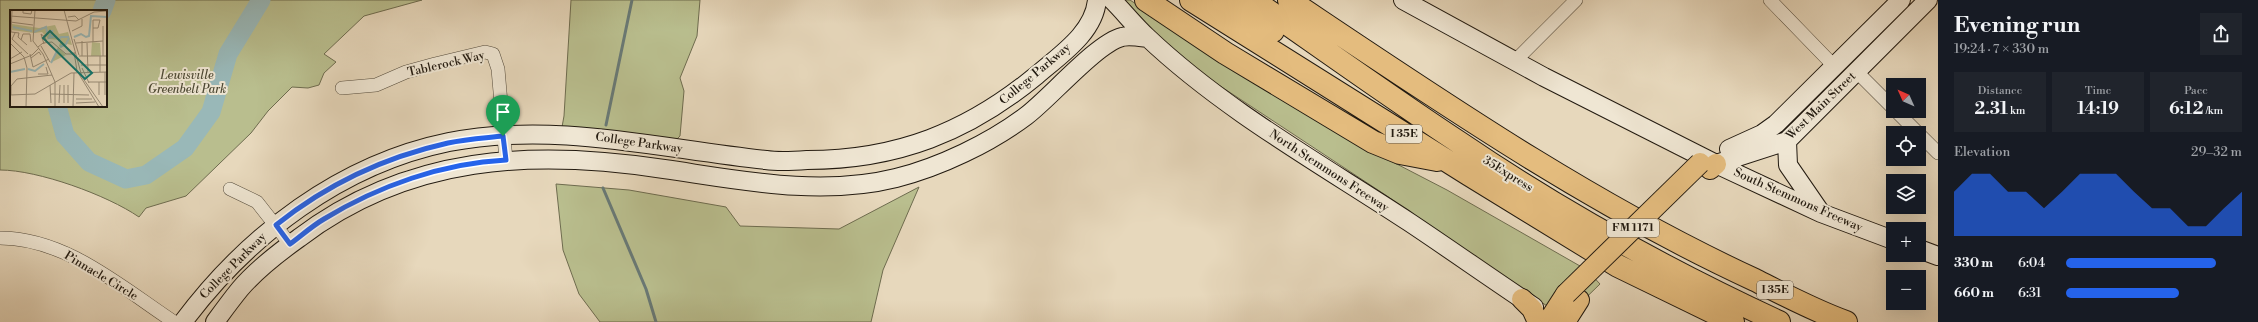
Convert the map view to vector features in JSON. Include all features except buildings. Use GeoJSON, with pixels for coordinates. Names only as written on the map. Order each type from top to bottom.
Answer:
{"type":"FeatureCollection","features":[{"type":"Feature","properties":{"kind":"highway"},"geometry":{"type":"LineString","coordinates":[[1146,0],[1225,53],[1372,142],[1400,153],[1447,161]]}},
{"type":"Feature","properties":{"kind":"highway","name":"I 35E"},"geometry":{"type":"LineString","coordinates":[[1191,0],[1447,161],[1618,266],[1733,322]]}},
{"type":"Feature","properties":{"kind":"highway"},"geometry":{"type":"LineString","coordinates":[[1223,0],[1301,48],[1365,78]]}},
{"type":"Feature","properties":{"kind":"highway","name":"35Express"},"geometry":{"type":"LineString","coordinates":[[1253,0],[1460,144],[1590,223],[1689,277],[1779,322]]}},
{"type":"Feature","properties":{"kind":"highway","name":"I 35E"},"geometry":{"type":"LineString","coordinates":[[1289,0],[1467,119],[1600,200],[1703,256],[1825,314],[1846,322]]}},
{"type":"Feature","properties":{"kind":"main road","name":"West Main Street"},"geometry":{"type":"LineString","coordinates":[[1552,321],[1572,297],[1708,164]]}},
{"type":"Feature","properties":{"kind":"main road"},"geometry":{"type":"LineString","coordinates":[[1522,299],[1532,309],[1552,321]]}},
{"type":"Feature","properties":{"kind":"street","name":"College Parkway"},"geometry":{"type":"LineString","coordinates":[[182,322],[218,279],[276,225],[294,211],[337,184],[370,168],[449,142],[503,136],[554,134],[591,136],[768,161],[848,159],[878,155],[911,146],[947,132],[972,121],[1008,99],[1083,34],[1092,19],[1097,0]]}},
{"type":"Feature","properties":{"kind":"street","name":"North Stemmons Freeway"},"geometry":{"type":"LineString","coordinates":[[1112,0],[1148,38],[1179,65],[1263,128],[1410,222],[1522,299]]}},
{"type":"Feature","properties":{"kind":"street"},"geometry":{"type":"LineString","coordinates":[[1403,0],[1708,164]]}},
{"type":"Feature","properties":{"kind":"street"},"geometry":{"type":"LineString","coordinates":[[1515,61],[1576,0]]}},
{"type":"Feature","properties":{"kind":"street"},"geometry":{"type":"LineString","coordinates":[[1770,0],[1834,66],[1835,77],[1818,108]]}},
{"type":"Feature","properties":{"kind":"street","name":"West Main Street"},"geometry":{"type":"LineString","coordinates":[[1708,164],[1771,128],[1901,0]]}},
{"type":"Feature","properties":{"kind":"street","name":"West Main Street"},"geometry":{"type":"LineString","coordinates":[[1708,164],[1787,141],[1818,108],[1928,0]]}},
{"type":"Feature","properties":{"kind":"street","name":"College Parkway"},"geometry":{"type":"LineString","coordinates":[[215,322],[241,288],[290,244],[324,219],[399,182],[457,167],[506,160],[557,159],[614,161],[726,179],[820,187],[894,178],[937,165],[999,134],[1026,116],[1106,45],[1123,36],[1148,38]]}},
{"type":"Feature","properties":{"kind":"street","name":"Tablerock Way"},"geometry":{"type":"LineString","coordinates":[[342,88],[376,85],[406,72],[485,52],[493,54],[498,69],[506,160]]}},
{"type":"Feature","properties":{"kind":"street"},"geometry":{"type":"LineString","coordinates":[[1856,71],[1886,101]]}},
{"type":"Feature","properties":{"kind":"street"},"geometry":{"type":"LineString","coordinates":[[1903,118],[1912,126]]}},
{"type":"Feature","properties":{"kind":"street"},"geometry":{"type":"LineString","coordinates":[[947,132],[958,155]]}},
{"type":"Feature","properties":{"kind":"street"},"geometry":{"type":"LineString","coordinates":[[1926,140],[1938,153]]}},
{"type":"Feature","properties":{"kind":"street"},"geometry":{"type":"LineString","coordinates":[[1787,141],[1788,165],[1821,213]]}},
{"type":"Feature","properties":{"kind":"street"},"geometry":{"type":"LineString","coordinates":[[678,171],[681,148]]}},
{"type":"Feature","properties":{"kind":"street","name":"South Stemmons Freeway"},"geometry":{"type":"LineString","coordinates":[[1708,164],[1821,213],[1886,237]]}},
{"type":"Feature","properties":{"kind":"street"},"geometry":{"type":"LineString","coordinates":[[230,189],[257,202],[290,244]]}},
{"type":"Feature","properties":{"kind":"street","name":"Pinnacle Circle"},"geometry":{"type":"LineString","coordinates":[[0,238],[36,242],[69,254],[174,322]]}},
{"type":"Feature","properties":{"kind":"street"},"geometry":{"type":"LineString","coordinates":[[1926,252],[1938,256]]}},
{"type":"Feature","properties":{"kind":"green space","name":"Lewisville Greenbelt Park"},"geometry":{"type":"Polygon","coordinates":[[[0,0],[422,0],[364,16],[324,54],[336,62],[324,73],[319,85],[308,88],[292,87],[268,111],[251,133],[186,196],[146,208],[139,217],[109,200],[91,192],[52,179],[16,171],[0,170],[0,0]]]}},
{"type":"Feature","properties":{"kind":"green space"},"geometry":{"type":"Polygon","coordinates":[[[571,0],[700,0],[697,36],[680,78],[684,91],[680,136],[675,141],[562,127],[564,116],[571,0]]]}},
{"type":"Feature","properties":{"kind":"green space"},"geometry":{"type":"Polygon","coordinates":[[[1125,0],[1130,0],[1223,62],[1362,146],[1447,190],[1587,270],[1600,284],[1565,318],[1443,236],[1387,196],[1202,74],[1153,31],[1125,0]]]}},
{"type":"Feature","properties":{"kind":"green space"},"geometry":{"type":"Polygon","coordinates":[[[556,184],[629,190],[726,207],[740,226],[839,229],[919,187],[883,270],[871,322],[600,322],[579,294],[563,250],[556,184]]]}},
{"type":"Feature","properties":{"kind":"waterway"},"geometry":{"type":"LineString","coordinates":[[102,10],[106,0]]}},
{"type":"Feature","properties":{"kind":"waterway"},"geometry":{"type":"LineString","coordinates":[[57,107],[65,135],[89,162],[126,179],[146,175],[185,148],[211,112],[228,54],[261,0]]}},
{"type":"Feature","properties":{"kind":"waterway"},"geometry":{"type":"LineString","coordinates":[[606,125],[632,0]]}},
{"type":"Feature","properties":{"kind":"waterway"},"geometry":{"type":"LineString","coordinates":[[603,188],[646,289],[656,322]]}},
{"type":"Feature","properties":{"kind":"route"},"geometry":{"type":"LineString","coordinates":[[503,136],[506,160],[457,167],[399,182],[382,189],[324,219],[290,244],[276,225],[294,211],[343,181],[370,168],[449,142],[503,136]]}}]}
